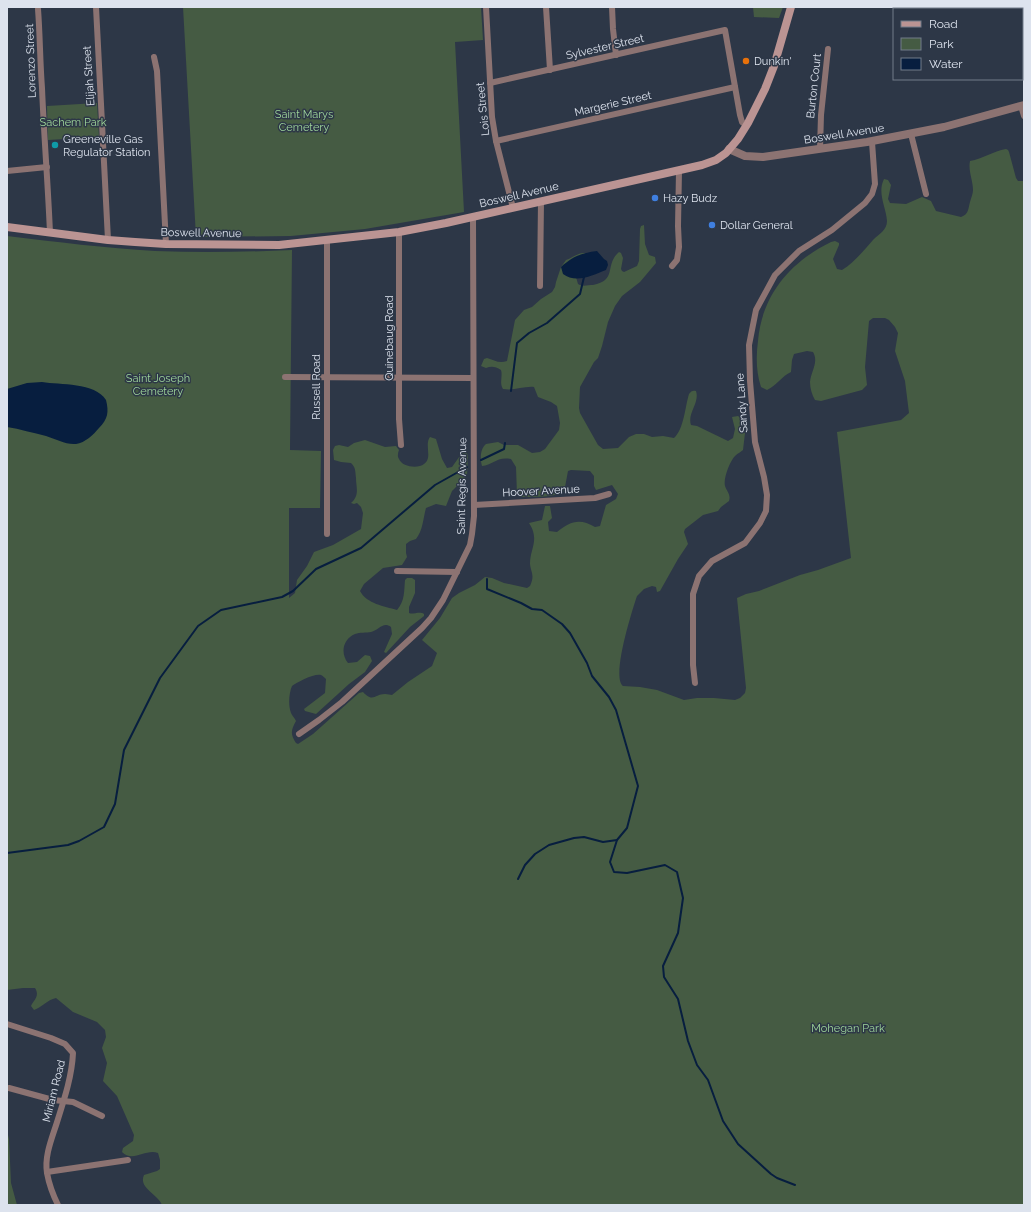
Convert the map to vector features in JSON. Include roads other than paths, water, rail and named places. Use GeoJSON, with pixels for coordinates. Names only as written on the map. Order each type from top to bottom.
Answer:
{"type":"FeatureCollection","features":[{"type":"Feature","properties":{"kind":"main road"},"geometry":{"type":"LineString","coordinates":[[729,149],[740,137],[760,99],[771,72],[791,7]]}},
{"type":"Feature","properties":{"kind":"main road","name":"Boswell Avenue"},"geometry":{"type":"LineString","coordinates":[[7,227],[108,240],[166,244],[279,245],[327,240],[399,232],[679,171],[713,161],[729,149]]}},
{"type":"Feature","properties":{"kind":"street","name":"Elijah Street"},"geometry":{"type":"LineString","coordinates":[[96,7],[108,240]]}},
{"type":"Feature","properties":{"kind":"street","name":"Lois Street"},"geometry":{"type":"LineString","coordinates":[[486,7],[492,117],[496,141],[513,208]]}},
{"type":"Feature","properties":{"kind":"street"},"geometry":{"type":"LineString","coordinates":[[546,7],[550,70]]}},
{"type":"Feature","properties":{"kind":"street"},"geometry":{"type":"LineString","coordinates":[[612,7],[612,29],[616,55]]}},
{"type":"Feature","properties":{"kind":"street","name":"Lorenzo Street"},"geometry":{"type":"LineString","coordinates":[[38,8],[50,233]]}},
{"type":"Feature","properties":{"kind":"street","name":"Sylvester Street"},"geometry":{"type":"LineString","coordinates":[[490,83],[725,30],[735,87]]}},
{"type":"Feature","properties":{"kind":"street","name":"Burton Court"},"geometry":{"type":"LineString","coordinates":[[820,149],[821,115],[828,49]]}},
{"type":"Feature","properties":{"kind":"street"},"geometry":{"type":"LineString","coordinates":[[154,57],[157,75],[166,244]]}},
{"type":"Feature","properties":{"kind":"street"},"geometry":{"type":"LineString","coordinates":[[735,87],[740,118],[746,125]]}},
{"type":"Feature","properties":{"kind":"street","name":"Margerie Street"},"geometry":{"type":"LineString","coordinates":[[496,141],[735,87]]}},
{"type":"Feature","properties":{"kind":"street"},"geometry":{"type":"LineString","coordinates":[[1023,106],[1024,116]]}},
{"type":"Feature","properties":{"kind":"street","name":"Boswell Avenue"},"geometry":{"type":"LineString","coordinates":[[729,149],[741,155],[758,158],[872,142],[962,122],[1023,106]]}},
{"type":"Feature","properties":{"kind":"street"},"geometry":{"type":"LineString","coordinates":[[911,134],[926,194]]}},
{"type":"Feature","properties":{"kind":"street","name":"Sandy Lane"},"geometry":{"type":"LineString","coordinates":[[695,683],[693,665],[693,594],[699,576],[712,561],[745,543],[760,523],[766,511],[767,495],[755,442],[750,381],[749,345],[756,310],[775,275],[798,251],[832,230],[865,203],[872,194],[875,184],[872,142]]}},
{"type":"Feature","properties":{"kind":"street"},"geometry":{"type":"LineString","coordinates":[[7,171],[47,167]]}},
{"type":"Feature","properties":{"kind":"street"},"geometry":{"type":"LineString","coordinates":[[672,266],[677,260],[679,247],[679,171]]}},
{"type":"Feature","properties":{"kind":"street"},"geometry":{"type":"LineString","coordinates":[[540,286],[541,201]]}},
{"type":"Feature","properties":{"kind":"street","name":"Saint Regis Avenue"},"geometry":{"type":"LineString","coordinates":[[299,734],[342,702],[422,628],[437,610],[457,572],[471,540],[474,505],[473,217]]}},
{"type":"Feature","properties":{"kind":"street","name":"Quinebaug Road"},"geometry":{"type":"LineString","coordinates":[[399,232],[399,419],[401,445]]}},
{"type":"Feature","properties":{"kind":"street","name":"Russell Road"},"geometry":{"type":"LineString","coordinates":[[327,240],[327,534]]}},
{"type":"Feature","properties":{"kind":"street"},"geometry":{"type":"LineString","coordinates":[[285,377],[473,378]]}},
{"type":"Feature","properties":{"kind":"street","name":"Hoover Avenue"},"geometry":{"type":"LineString","coordinates":[[474,505],[595,498],[609,494]]}},
{"type":"Feature","properties":{"kind":"street"},"geometry":{"type":"LineString","coordinates":[[397,572],[457,572]]}},
{"type":"Feature","properties":{"kind":"street","name":"Miriam Road"},"geometry":{"type":"LineString","coordinates":[[7,1024],[65,1044],[73,1053],[72,1068],[64,1100],[47,1155],[46,1172],[51,1190],[58,1205]]}},
{"type":"Feature","properties":{"kind":"street"},"geometry":{"type":"LineString","coordinates":[[9,1088],[53,1100],[73,1102],[102,1116]]}},
{"type":"Feature","properties":{"kind":"street"},"geometry":{"type":"LineString","coordinates":[[46,1172],[128,1160]]}},
{"type":"Feature","properties":{"kind":"water"},"geometry":{"type":"Polygon","coordinates":[[[597,251],[607,261],[608,265],[606,270],[584,278],[573,278],[563,274],[561,267],[570,260],[582,254],[597,251]]]}},
{"type":"Feature","properties":{"kind":"water"},"geometry":{"type":"Polygon","coordinates":[[[42,382],[77,385],[94,390],[101,394],[106,400],[107,408],[107,415],[104,422],[89,438],[76,444],[65,443],[46,436],[7,427],[7,389],[27,383],[42,382]]]}},
{"type":"Feature","properties":{"kind":"waterway"},"geometry":{"type":"LineString","coordinates":[[511,391],[517,343],[529,333],[547,323],[580,294],[584,277]]}},
{"type":"Feature","properties":{"kind":"waterway"},"geometry":{"type":"LineString","coordinates":[[481,460],[504,449],[505,443]]}},
{"type":"Feature","properties":{"kind":"waterway"},"geometry":{"type":"LineString","coordinates":[[7,853],[68,845],[79,841],[104,827],[115,804],[124,750],[160,678],[198,626],[221,610],[282,597],[293,591],[316,569],[361,548],[435,485],[467,467]]}},
{"type":"Feature","properties":{"kind":"waterway"},"geometry":{"type":"LineString","coordinates":[[487,579],[487,589],[532,609],[542,610],[562,624],[570,633],[587,663],[592,676],[609,697],[616,710],[638,786],[627,828],[617,840],[610,862],[614,872],[627,873],[665,865],[677,872],[683,898],[678,933],[663,966],[664,977],[678,999],[688,1041],[697,1065],[708,1080],[723,1121],[738,1144],[771,1174],[795,1185]]}},
{"type":"Feature","properties":{"kind":"waterway"},"geometry":{"type":"LineString","coordinates":[[518,879],[525,865],[535,854],[549,845],[574,838],[584,837],[603,842],[617,840]]}},
{"type":"Feature","properties":{"kind":"place","name":"Dunkin'"},"geometry":{"type":"Point","coordinates":[746,61]}},
{"type":"Feature","properties":{"kind":"place","name":"Greeneville Gas Regulator Station"},"geometry":{"type":"Point","coordinates":[55,145]}},
{"type":"Feature","properties":{"kind":"place","name":"Hazy Budz"},"geometry":{"type":"Point","coordinates":[655,198]}},
{"type":"Feature","properties":{"kind":"place","name":"Dollar General"},"geometry":{"type":"Point","coordinates":[712,225]}},
{"type":"Feature","properties":{"kind":"park label","name":"Saint Marys Cemetery"},"geometry":{"type":"Point","coordinates":[304,120]}},
{"type":"Feature","properties":{"kind":"park label","name":"Sachem Park"},"geometry":{"type":"Point","coordinates":[73,122]}},
{"type":"Feature","properties":{"kind":"park label","name":"Saint Joseph Cemetery"},"geometry":{"type":"Point","coordinates":[158,384]}},
{"type":"Feature","properties":{"kind":"park label","name":"Mohegan Park"},"geometry":{"type":"Point","coordinates":[848,1028]}}]}
